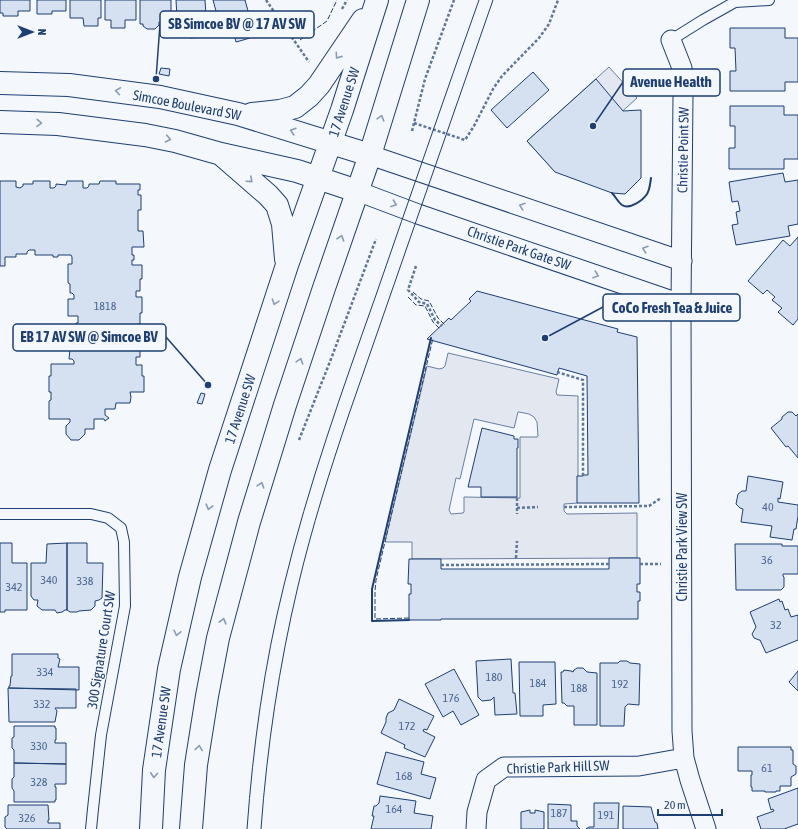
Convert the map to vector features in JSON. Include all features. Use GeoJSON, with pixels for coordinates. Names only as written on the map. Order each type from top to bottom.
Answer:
{"type":"FeatureCollection","features":[{"type":"Feature","properties":{"kind":"main road"},"geometry":{"type":"LineString","coordinates":[[191,829],[196,765],[207,696],[218,638],[249,522],[283,412],[370,155],[418,0]]}},
{"type":"Feature","properties":{"kind":"main road"},"geometry":{"type":"LineString","coordinates":[[238,114],[259,114],[280,111],[295,107],[309,96],[320,84],[377,1]]}},
{"type":"Feature","properties":{"kind":"main road","name":"17 Avenue SW"},"geometry":{"type":"LineString","coordinates":[[151,829],[154,770],[169,669],[190,577],[220,470],[287,265],[330,143],[377,1]]}},
{"type":"Feature","properties":{"kind":"main road","name":"Simcoe Boulevard SW"},"geometry":{"type":"LineString","coordinates":[[0,83],[76,86],[160,97],[238,114],[370,155]]}},
{"type":"Feature","properties":{"kind":"main road"},"geometry":{"type":"LineString","coordinates":[[0,122],[58,124],[144,134],[221,154],[297,171],[357,192]]}},
{"type":"Feature","properties":{"kind":"main road"},"geometry":{"type":"LineString","coordinates":[[221,154],[268,195],[277,205],[283,224],[287,265]]}},
{"type":"Feature","properties":{"kind":"street","name":"Christie Point SW"},"geometry":{"type":"LineString","coordinates":[[671,40],[682,68],[682,261]]}},
{"type":"Feature","properties":{"kind":"street"},"geometry":{"type":"LineString","coordinates":[[370,155],[682,261]]}},
{"type":"Feature","properties":{"kind":"street","name":"Christie Park Gate SW"},"geometry":{"type":"LineString","coordinates":[[357,192],[681,304]]}},
{"type":"Feature","properties":{"kind":"street","name":"Christie Park View SW"},"geometry":{"type":"LineString","coordinates":[[682,261],[681,715],[684,758],[706,829]]}},
{"type":"Feature","properties":{"kind":"street","name":"Christie Park Hill SW"},"geometry":{"type":"LineString","coordinates":[[476,829],[477,812],[486,780],[504,767],[638,766],[684,758]]}},
{"type":"Feature","properties":{"kind":"lane"},"geometry":{"type":"LineString","coordinates":[[671,40],[735,2],[770,0]]}},
{"type":"Feature","properties":{"kind":"lane","name":"300 Signature Court SW"},"geometry":{"type":"LineString","coordinates":[[0,514],[91,514],[108,518],[121,528],[124,542],[125,606],[102,735],[91,829]]}},
{"type":"Feature","properties":{"kind":"path"},"geometry":{"type":"LineString","coordinates":[[266,0],[313,68]]}},
{"type":"Feature","properties":{"kind":"path"},"geometry":{"type":"LineString","coordinates":[[412,131],[425,79],[454,0]]}},
{"type":"Feature","properties":{"kind":"path"},"geometry":{"type":"LineString","coordinates":[[414,123],[465,140],[493,89],[502,76],[539,38],[549,24],[558,0]]}},
{"type":"Feature","properties":{"kind":"path"},"geometry":{"type":"LineString","coordinates":[[296,447],[376,239]]}},
{"type":"Feature","properties":{"kind":"path"},"geometry":{"type":"LineString","coordinates":[[416,266],[408,290],[419,302],[427,304],[435,320],[442,326]]}},
{"type":"Feature","properties":{"kind":"path"},"geometry":{"type":"LineString","coordinates":[[557,372],[583,380],[583,476]]}},
{"type":"Feature","properties":{"kind":"path"},"geometry":{"type":"LineString","coordinates":[[564,508],[583,505],[649,506],[662,497]]}},
{"type":"Feature","properties":{"kind":"path"},"geometry":{"type":"LineString","coordinates":[[516,498],[516,514]]}},
{"type":"Feature","properties":{"kind":"path"},"geometry":{"type":"LineString","coordinates":[[516,508],[538,508]]}},
{"type":"Feature","properties":{"kind":"path"},"geometry":{"type":"LineString","coordinates":[[516,541],[516,558]]}},
{"type":"Feature","properties":{"kind":"path"},"geometry":{"type":"LineString","coordinates":[[442,565],[609,564]]}},
{"type":"Feature","properties":{"kind":"path"},"geometry":{"type":"LineString","coordinates":[[640,564],[662,564]]}},
{"type":"Feature","properties":{"kind":"shaded area"},"geometry":{"type":"Polygon","coordinates":[[[609,67],[637,98],[555,172],[527,141],[609,67]]]}},
{"type":"Feature","properties":{"kind":"shaded area"},"geometry":{"type":"Polygon","coordinates":[[[448,353],[559,379],[556,392],[557,395],[578,396],[578,503],[564,504],[564,511],[567,514],[637,513],[637,558],[412,559],[412,542],[385,542],[427,366],[439,369],[445,366],[448,353]],[[518,412],[514,428],[474,419],[460,479],[456,478],[449,510],[451,514],[464,512],[464,497],[520,498],[520,437],[538,436],[537,422],[534,417],[529,414],[518,412]]]}},
{"type":"Feature","properties":{"kind":"building"},"geometry":{"type":"Polygon","coordinates":[[[0,0],[30,0],[30,11],[18,11],[18,16],[3,16],[3,13],[0,13],[0,0]]]}},
{"type":"Feature","properties":{"kind":"building"},"geometry":{"type":"Polygon","coordinates":[[[37,0],[66,0],[66,11],[52,11],[52,14],[37,14],[37,0]]]}},
{"type":"Feature","properties":{"kind":"building"},"geometry":{"type":"Polygon","coordinates":[[[70,0],[101,0],[101,18],[98,18],[98,26],[84,26],[83,18],[70,18],[70,0]]]}},
{"type":"Feature","properties":{"kind":"building"},"geometry":{"type":"Polygon","coordinates":[[[105,0],[136,0],[136,20],[125,20],[125,28],[111,28],[111,20],[105,20],[105,0]]]}},
{"type":"Feature","properties":{"kind":"building"},"geometry":{"type":"Polygon","coordinates":[[[140,0],[171,0],[171,22],[159,22],[159,25],[155,29],[147,29],[143,26],[143,24],[140,24],[140,0]]]}},
{"type":"Feature","properties":{"kind":"building"},"geometry":{"type":"Polygon","coordinates":[[[176,0],[205,0],[207,33],[203,33],[203,37],[190,38],[189,34],[178,35],[176,0]]]}},
{"type":"Feature","properties":{"kind":"building"},"geometry":{"type":"Polygon","coordinates":[[[213,0],[245,0],[253,29],[248,30],[250,38],[236,42],[234,34],[223,37],[213,0]]]}},
{"type":"Feature","properties":{"kind":"building"},"geometry":{"type":"Polygon","coordinates":[[[730,28],[785,28],[785,38],[798,38],[798,82],[785,82],[785,91],[730,91],[730,71],[736,71],[735,48],[730,48],[730,28]]]}},
{"type":"Feature","properties":{"kind":"building"},"geometry":{"type":"Polygon","coordinates":[[[161,68],[170,69],[169,76],[159,74],[161,68]]]}},
{"type":"Feature","properties":{"kind":"building"},"geometry":{"type":"Polygon","coordinates":[[[533,72],[549,90],[507,128],[491,110],[533,72]]]}},
{"type":"Feature","properties":{"kind":"building"},"geometry":{"type":"Polygon","coordinates":[[[596,79],[623,111],[641,110],[641,178],[625,194],[612,193],[555,172],[527,141],[596,79]]]}},
{"type":"Feature","properties":{"kind":"building"},"geometry":{"type":"Polygon","coordinates":[[[730,106],[784,106],[784,115],[798,115],[798,159],[784,159],[784,169],[729,169],[729,148],[735,148],[735,126],[730,126],[730,106]]]}},
{"type":"Feature","properties":{"kind":"building"},"geometry":{"type":"Polygon","coordinates":[[[783,173],[785,182],[798,180],[798,224],[788,226],[790,236],[736,245],[732,225],[738,224],[736,212],[740,211],[738,201],[732,202],[729,182],[783,173]]]}},
{"type":"Feature","properties":{"kind":"building"},"geometry":{"type":"Polygon","coordinates":[[[0,181],[16,181],[16,187],[20,188],[23,184],[33,184],[33,181],[50,181],[50,188],[54,188],[56,184],[66,185],[67,181],[83,181],[83,188],[87,188],[89,184],[99,184],[100,181],[116,181],[116,184],[140,184],[138,195],[141,195],[141,210],[138,210],[138,231],[143,231],[144,247],[132,247],[132,255],[134,255],[134,260],[132,260],[132,265],[142,265],[140,291],[136,291],[136,297],[142,297],[142,313],[140,313],[140,324],[137,324],[136,330],[142,330],[143,346],[140,346],[140,357],[136,357],[136,365],[142,365],[144,392],[130,392],[130,403],[116,403],[115,409],[105,409],[105,415],[109,418],[105,421],[104,419],[94,419],[94,429],[85,429],[85,434],[79,440],[71,440],[66,434],[66,426],[70,422],[70,419],[49,419],[49,401],[51,400],[51,392],[49,392],[49,376],[51,376],[51,364],[74,364],[72,359],[69,359],[70,349],[67,348],[67,332],[78,332],[76,323],[78,323],[78,316],[68,316],[68,299],[74,299],[74,295],[70,293],[70,284],[68,283],[68,264],[72,264],[72,257],[71,255],[58,255],[58,257],[53,257],[53,255],[35,255],[35,250],[29,250],[27,254],[16,254],[16,257],[5,257],[5,266],[0,266],[0,181]]]}},
{"type":"Feature","properties":{"kind":"building"},"geometry":{"type":"Polygon","coordinates":[[[798,237],[798,319],[793,325],[778,312],[782,308],[772,300],[775,297],[767,290],[763,294],[748,281],[783,240],[790,246],[798,237]]]}},
{"type":"Feature","properties":{"kind":"building"},"geometry":{"type":"Polygon","coordinates":[[[477,291],[618,329],[617,332],[637,337],[639,503],[577,503],[577,476],[588,475],[587,376],[559,368],[557,375],[427,339],[449,318],[451,320],[471,301],[469,299],[477,291]]]}},
{"type":"Feature","properties":{"kind":"building"},"geometry":{"type":"Polygon","coordinates":[[[201,393],[205,394],[202,404],[197,403],[201,393]]]}},
{"type":"Feature","properties":{"kind":"building"},"geometry":{"type":"Polygon","coordinates":[[[788,412],[792,412],[796,416],[798,414],[798,458],[788,446],[786,447],[771,428],[788,412]]]}},
{"type":"Feature","properties":{"kind":"building"},"geometry":{"type":"Polygon","coordinates":[[[482,428],[514,436],[514,439],[518,439],[517,497],[481,497],[481,487],[468,487],[482,428]]]}},
{"type":"Feature","properties":{"kind":"building"},"geometry":{"type":"Polygon","coordinates":[[[748,476],[783,482],[780,499],[778,498],[778,502],[798,505],[796,529],[794,529],[792,540],[770,537],[772,526],[741,522],[743,509],[736,504],[738,494],[742,491],[746,491],[748,476]]]}},
{"type":"Feature","properties":{"kind":"building"},"geometry":{"type":"Polygon","coordinates":[[[0,543],[12,543],[12,563],[27,563],[27,610],[5,610],[5,612],[0,612],[0,543]]]}},
{"type":"Feature","properties":{"kind":"building"},"geometry":{"type":"Polygon","coordinates":[[[67,543],[67,610],[57,613],[55,610],[42,610],[37,606],[38,600],[34,600],[31,596],[31,563],[46,563],[47,544],[67,543]]]}},
{"type":"Feature","properties":{"kind":"building"},"geometry":{"type":"Polygon","coordinates":[[[67,543],[87,543],[87,563],[103,563],[102,598],[95,601],[95,606],[91,610],[70,612],[67,610],[67,543]]]}},
{"type":"Feature","properties":{"kind":"building"},"geometry":{"type":"Polygon","coordinates":[[[735,544],[782,544],[782,546],[798,546],[798,574],[783,574],[784,587],[781,590],[736,590],[735,544]]]}},
{"type":"Feature","properties":{"kind":"building"},"geometry":{"type":"Polygon","coordinates":[[[609,558],[640,558],[640,584],[637,584],[637,592],[640,592],[640,601],[638,601],[638,619],[409,620],[409,594],[411,594],[411,584],[408,584],[409,559],[441,559],[441,569],[609,569],[609,558]]]}},
{"type":"Feature","properties":{"kind":"building"},"geometry":{"type":"Polygon","coordinates":[[[779,599],[780,602],[782,601],[785,610],[788,609],[791,617],[798,615],[798,640],[766,653],[760,640],[754,638],[752,634],[756,627],[750,612],[779,599]]]}},
{"type":"Feature","properties":{"kind":"building"},"geometry":{"type":"Polygon","coordinates":[[[12,654],[58,654],[58,658],[60,659],[58,667],[79,667],[79,690],[9,688],[12,676],[12,654]]]}},
{"type":"Feature","properties":{"kind":"building"},"geometry":{"type":"Polygon","coordinates":[[[511,659],[513,693],[515,693],[517,714],[495,715],[494,697],[491,700],[482,701],[478,697],[476,661],[511,659]]]}},
{"type":"Feature","properties":{"kind":"building"},"geometry":{"type":"Polygon","coordinates":[[[620,661],[640,664],[639,705],[628,704],[625,707],[624,726],[600,726],[600,663],[618,663],[620,661]]]}},
{"type":"Feature","properties":{"kind":"building"},"geometry":{"type":"Polygon","coordinates":[[[519,662],[555,662],[556,704],[543,705],[543,716],[520,716],[519,662]]]}},
{"type":"Feature","properties":{"kind":"building"},"geometry":{"type":"Polygon","coordinates":[[[577,668],[583,668],[587,672],[597,673],[597,725],[574,725],[574,706],[567,706],[562,703],[561,672],[564,670],[573,672],[577,668]]]}},
{"type":"Feature","properties":{"kind":"building"},"geometry":{"type":"Polygon","coordinates":[[[454,669],[479,715],[461,725],[453,711],[443,717],[425,684],[454,669]]]}},
{"type":"Feature","properties":{"kind":"building"},"geometry":{"type":"Polygon","coordinates":[[[798,671],[798,691],[789,682],[798,671]]]}},
{"type":"Feature","properties":{"kind":"building"},"geometry":{"type":"Polygon","coordinates":[[[8,688],[76,689],[76,708],[55,708],[57,711],[55,722],[9,722],[8,688]]]}},
{"type":"Feature","properties":{"kind":"building"},"geometry":{"type":"Polygon","coordinates":[[[399,699],[434,716],[427,730],[424,729],[423,731],[435,737],[425,757],[404,748],[405,745],[381,733],[388,713],[394,710],[399,699]]]}},
{"type":"Feature","properties":{"kind":"building"},"geometry":{"type":"Polygon","coordinates":[[[14,726],[55,726],[55,743],[66,743],[66,764],[14,763],[12,738],[14,737],[14,726]]]}},
{"type":"Feature","properties":{"kind":"building"},"geometry":{"type":"Polygon","coordinates":[[[738,747],[791,747],[791,750],[793,750],[793,764],[796,766],[796,774],[791,777],[791,786],[780,786],[780,791],[776,792],[752,791],[752,771],[738,771],[738,747]]]}},
{"type":"Feature","properties":{"kind":"building"},"geometry":{"type":"Polygon","coordinates":[[[386,752],[424,762],[421,774],[436,778],[430,799],[377,784],[386,752]]]}},
{"type":"Feature","properties":{"kind":"building"},"geometry":{"type":"Polygon","coordinates":[[[14,763],[66,764],[66,784],[55,784],[55,802],[14,802],[12,779],[14,777],[14,763]]]}},
{"type":"Feature","properties":{"kind":"building"},"geometry":{"type":"Polygon","coordinates":[[[798,788],[798,824],[784,829],[761,829],[757,817],[774,811],[773,809],[771,810],[768,799],[798,788]]]}},
{"type":"Feature","properties":{"kind":"building"},"geometry":{"type":"Polygon","coordinates":[[[380,796],[416,801],[414,813],[433,816],[431,829],[371,829],[374,816],[372,816],[374,806],[379,803],[380,796]]]}},
{"type":"Feature","properties":{"kind":"building"},"geometry":{"type":"Polygon","coordinates":[[[594,803],[619,803],[618,829],[586,829],[589,827],[594,827],[594,803]]]}},
{"type":"Feature","properties":{"kind":"building"},"geometry":{"type":"Polygon","coordinates":[[[548,804],[571,805],[571,821],[577,821],[577,826],[580,829],[548,829],[548,804]]]}},
{"type":"Feature","properties":{"kind":"building"},"geometry":{"type":"Polygon","coordinates":[[[8,805],[48,805],[48,823],[60,823],[60,829],[7,829],[5,827],[5,817],[8,815],[8,805]]]}},
{"type":"Feature","properties":{"kind":"building"},"geometry":{"type":"Polygon","coordinates":[[[623,806],[651,807],[658,829],[623,829],[623,806]]]}},
{"type":"Feature","properties":{"kind":"building"},"geometry":{"type":"Polygon","coordinates":[[[530,810],[530,813],[535,813],[535,810],[544,812],[544,829],[521,829],[521,812],[530,810]]]}},
{"type":"Feature","properties":{"kind":"tram line"},"geometry":{"type":"LineString","coordinates":[[247,829],[252,768],[260,706],[277,615],[293,548],[338,403],[479,0]]}},
{"type":"Feature","properties":{"kind":"tram line"},"geometry":{"type":"LineString","coordinates":[[261,829],[270,737],[285,646],[309,542],[328,477],[349,414],[493,0]]}},
{"type":"Feature","properties":{"kind":"fence"},"geometry":{"type":"LineString","coordinates":[[300,40],[327,21],[337,0]]}},
{"type":"Feature","properties":{"kind":"fence"},"geometry":{"type":"LineString","coordinates":[[413,292],[421,299],[429,301],[438,318],[445,325]]}},
{"type":"Feature","properties":{"kind":"fence"},"geometry":{"type":"LineString","coordinates":[[408,297],[416,305],[425,306],[433,322],[440,329]]}},
{"type":"Feature","properties":{"kind":"fence"},"geometry":{"type":"LineString","coordinates":[[409,618],[375,619],[375,591],[376,580],[433,338]]}},
{"type":"Feature","properties":{"kind":"wall"},"geometry":{"type":"LineString","coordinates":[[612,193],[622,205],[632,205],[643,199],[647,194],[651,178]]}},
{"type":"Feature","properties":{"kind":"wall"},"geometry":{"type":"LineString","coordinates":[[409,620],[372,621],[372,589],[431,338]]}},
{"type":"Feature","properties":{"kind":"place","name":"SB Simcoe BV @ 17 AV SW"},"geometry":{"type":"Point","coordinates":[156,79]}},
{"type":"Feature","properties":{"kind":"place","name":"Avenue Health"},"geometry":{"type":"Point","coordinates":[593,126]}},
{"type":"Feature","properties":{"kind":"place","name":"CoCo Fresh Tea & Juice"},"geometry":{"type":"Point","coordinates":[545,338]}},
{"type":"Feature","properties":{"kind":"place","name":"EB 17 AV SW @ Simcoe BV"},"geometry":{"type":"Point","coordinates":[208,385]}}]}
